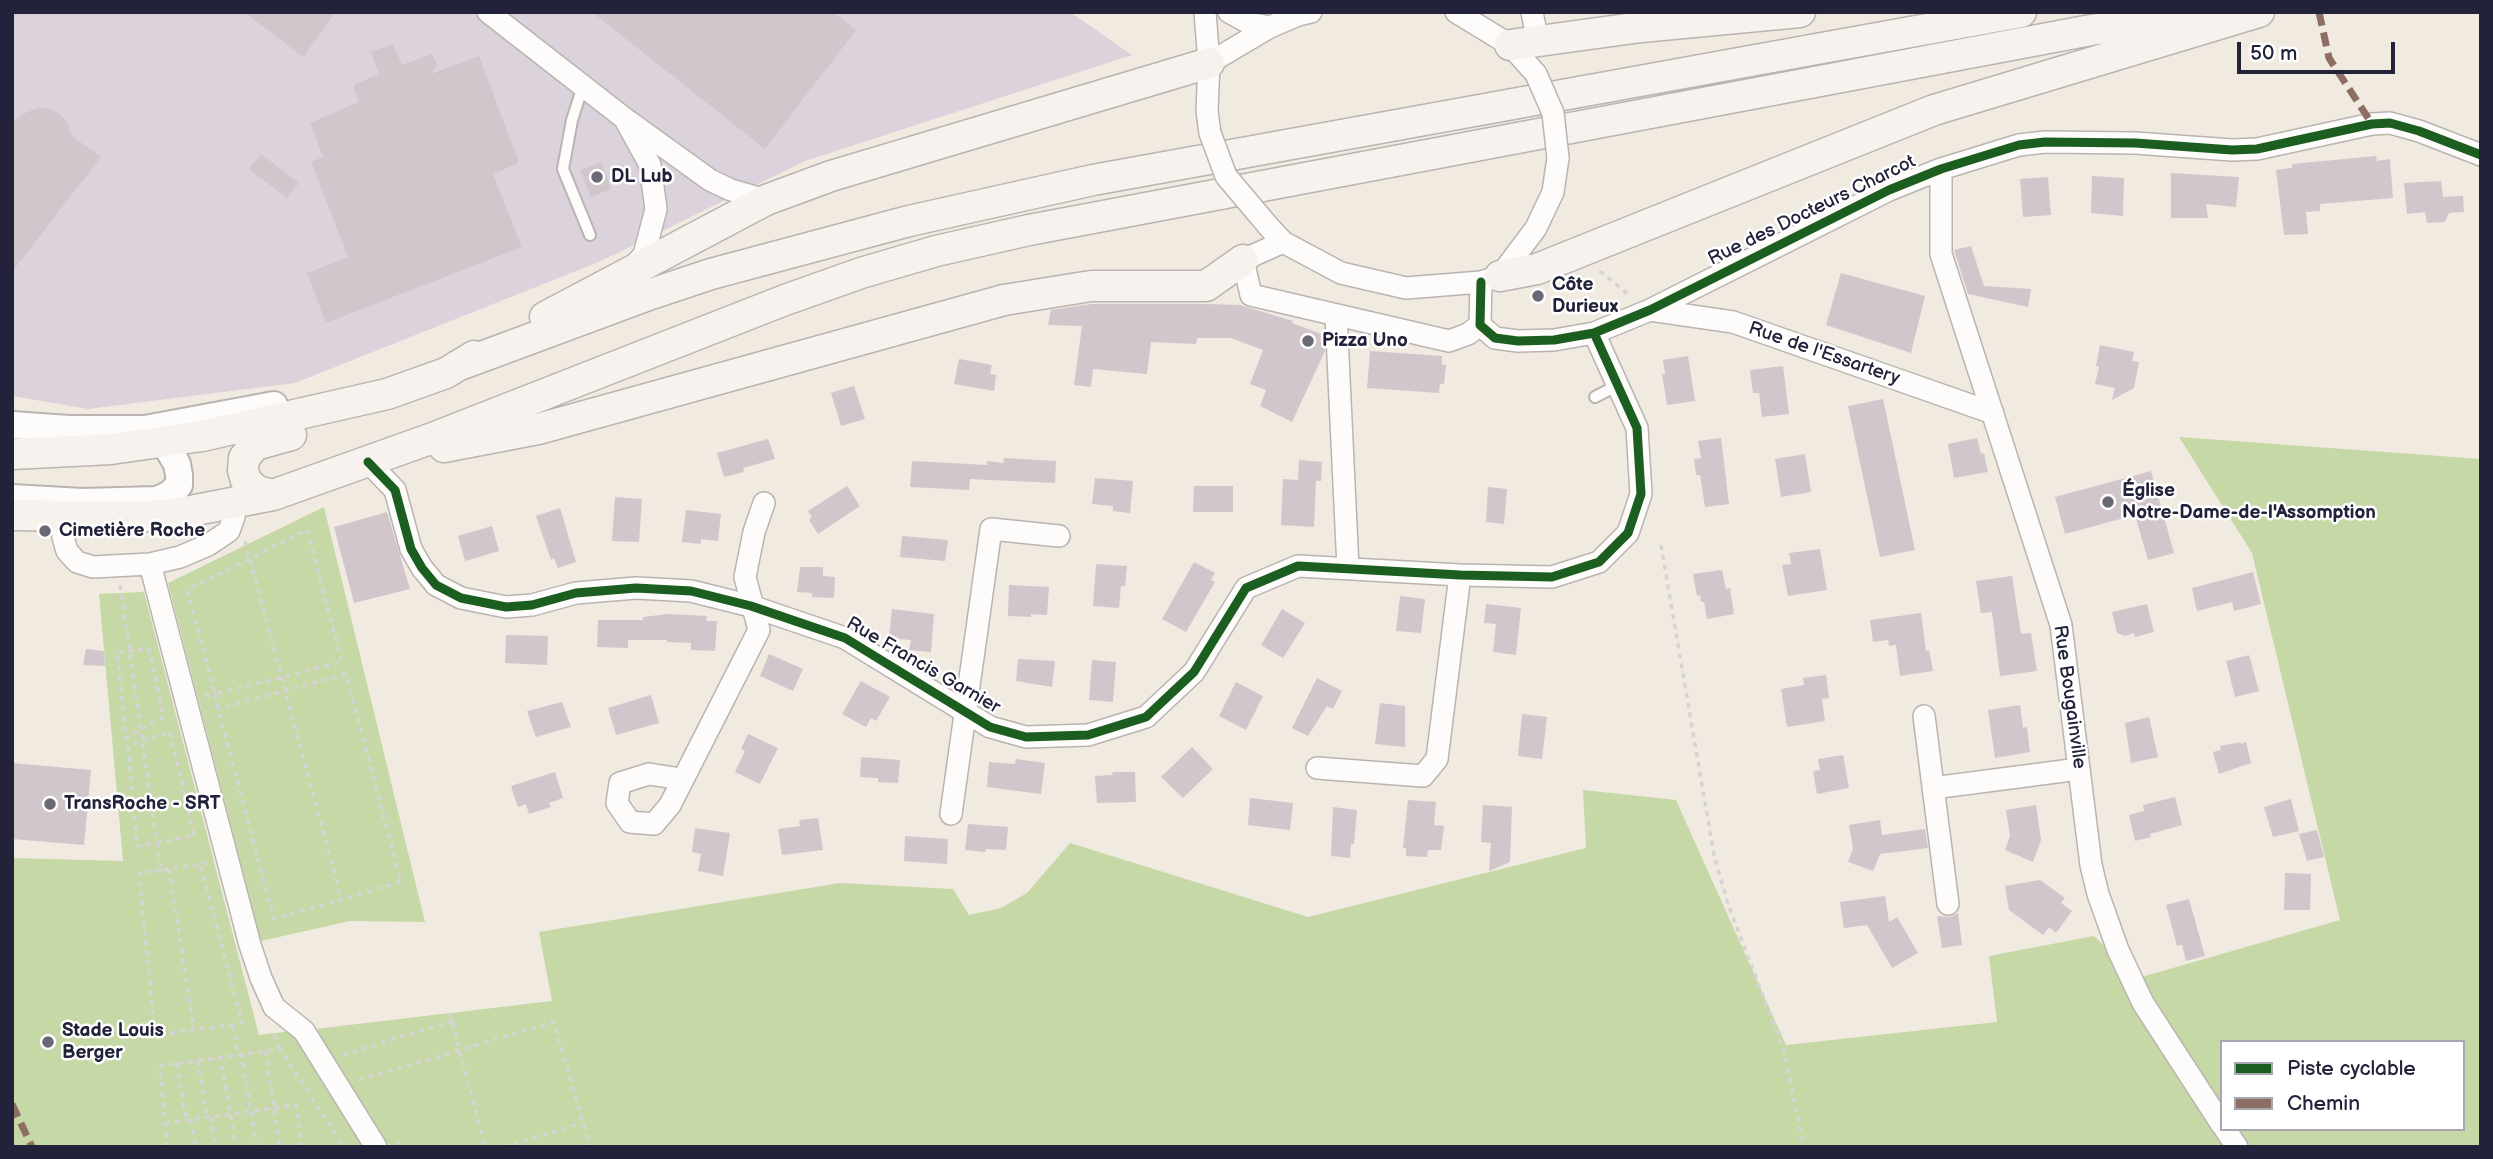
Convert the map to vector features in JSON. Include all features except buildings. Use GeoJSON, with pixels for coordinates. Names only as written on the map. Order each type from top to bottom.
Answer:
{"type":"FeatureCollection","features":[{"type":"Feature","properties":{"kind":"main road"},"geometry":{"type":"LineString","coordinates":[[1505,33],[1601,33],[1800,12]]}},
{"type":"Feature","properties":{"kind":"main road"},"geometry":{"type":"LineString","coordinates":[[12,454],[100,450],[154,435],[202,436],[387,394],[711,274],[909,221],[1093,180],[2021,12]]}},
{"type":"Feature","properties":{"kind":"main road"},"geometry":{"type":"LineString","coordinates":[[12,515],[137,517],[175,514],[232,517],[273,495],[368,462],[773,304],[861,273],[936,251],[1028,230],[2091,30],[2218,12]]}},
{"type":"Feature","properties":{"kind":"main road"},"geometry":{"type":"LineString","coordinates":[[1490,279],[1537,269],[1574,255],[1934,110],[2259,12]]}},
{"type":"Feature","properties":{"kind":"main road"},"geometry":{"type":"LineString","coordinates":[[273,495],[257,491],[246,481],[244,458],[255,445],[392,406],[452,369],[766,200],[831,176],[1209,63]]}},
{"type":"Feature","properties":{"kind":"main road"},"geometry":{"type":"LineString","coordinates":[[368,462],[538,429],[1004,300],[1091,286],[1206,286],[1243,260]]}},
{"type":"Feature","properties":{"kind":"street"},"geometry":{"type":"LineString","coordinates":[[488,12],[624,118],[710,180],[731,190],[766,200]]}},
{"type":"Feature","properties":{"kind":"street"},"geometry":{"type":"LineString","coordinates":[[1205,12],[1210,134],[1226,176],[1276,234],[1341,273],[1406,288],[1490,279]]}},
{"type":"Feature","properties":{"kind":"street"},"geometry":{"type":"LineString","coordinates":[[1229,12],[1249,23],[1270,27]]}},
{"type":"Feature","properties":{"kind":"street"},"geometry":{"type":"LineString","coordinates":[[1209,63],[1270,27],[1311,12]]}},
{"type":"Feature","properties":{"kind":"street"},"geometry":{"type":"LineString","coordinates":[[1276,234],[1243,260],[1251,295],[1449,341],[1468,334],[1488,332],[1490,279],[1536,228],[1553,192],[1559,158],[1553,113],[1535,74],[1505,33],[1455,12]]}},
{"type":"Feature","properties":{"kind":"street"},"geometry":{"type":"LineString","coordinates":[[1505,33],[1532,12]]}},
{"type":"Feature","properties":{"kind":"street"},"geometry":{"type":"LineString","coordinates":[[1601,33],[1651,12]]}},
{"type":"Feature","properties":{"kind":"street"},"geometry":{"type":"LineString","coordinates":[[624,118],[650,165],[656,209],[644,255],[625,276]]}},
{"type":"Feature","properties":{"kind":"street","name":"Rue des Docteurs Charcot"},"geometry":{"type":"LineString","coordinates":[[1488,332],[1518,341],[1594,333],[1647,311],[1819,224],[1941,169],[2018,145],[2045,142],[2136,143],[2232,150],[2257,149],[2372,124],[2390,123],[2430,134],[2481,155]]}},
{"type":"Feature","properties":{"kind":"street","name":"Rue Bougainville"},"geometry":{"type":"LineString","coordinates":[[1941,169],[1941,254],[2061,625],[2091,865],[2098,894],[2118,950],[2143,1003],[2220,1122]]}},
{"type":"Feature","properties":{"kind":"street","name":"Rue de l'Essartery"},"geometry":{"type":"LineString","coordinates":[[1647,311],[1733,322],[1993,413]]}},
{"type":"Feature","properties":{"kind":"street"},"geometry":{"type":"LineString","coordinates":[[1336,315],[1348,568]]}},
{"type":"Feature","properties":{"kind":"street","name":"Rue Francis Garnier"},"geometry":{"type":"LineString","coordinates":[[368,462],[395,490],[411,549],[422,568],[436,585],[461,598],[506,607],[532,605],[576,593],[636,588],[691,591],[751,606],[845,638],[990,727],[1026,737],[1088,735],[1146,717],[1194,672],[1246,589],[1298,566],[1552,577],[1599,562],[1628,533],[1641,494],[1637,428],[1594,333]]}},
{"type":"Feature","properties":{"kind":"street"},"geometry":{"type":"LineString","coordinates":[[12,425],[154,435],[177,464],[179,485],[170,494],[157,500],[82,502],[12,498]]}},
{"type":"Feature","properties":{"kind":"street"},"geometry":{"type":"LineString","coordinates":[[681,779],[759,630],[745,577],[754,532],[764,503]]}},
{"type":"Feature","properties":{"kind":"street"},"geometry":{"type":"LineString","coordinates":[[64,516],[67,551],[76,562],[93,567],[150,564],[180,557],[208,545],[232,517]]}},
{"type":"Feature","properties":{"kind":"street"},"geometry":{"type":"LineString","coordinates":[[951,814],[991,529],[1059,536]]}},
{"type":"Feature","properties":{"kind":"street"},"geometry":{"type":"LineString","coordinates":[[150,564],[227,860],[261,978],[274,1007],[304,1031],[376,1147]]}},
{"type":"Feature","properties":{"kind":"street"},"geometry":{"type":"LineString","coordinates":[[1317,768],[1423,776],[1437,759],[1460,575]]}},
{"type":"Feature","properties":{"kind":"street"},"geometry":{"type":"LineString","coordinates":[[1924,716],[1948,904]]}},
{"type":"Feature","properties":{"kind":"street"},"geometry":{"type":"LineString","coordinates":[[1933,788],[2079,769]]}},
{"type":"Feature","properties":{"kind":"street","name":"Rue Bougainville"},"geometry":{"type":"LineString","coordinates":[[2226,1131],[2237,1147]]}},
{"type":"Feature","properties":{"kind":"lane"},"geometry":{"type":"LineString","coordinates":[[583,86],[572,120],[563,169],[590,235]]}},
{"type":"Feature","properties":{"kind":"lane"},"geometry":{"type":"LineString","coordinates":[[1595,397],[1618,385]]}},
{"type":"Feature","properties":{"kind":"path"},"geometry":{"type":"LineString","coordinates":[[1574,255],[1580,268],[1590,263],[1647,311]]}},
{"type":"Feature","properties":{"kind":"path"},"geometry":{"type":"LineString","coordinates":[[232,517],[250,557],[342,899]]}},
{"type":"Feature","properties":{"kind":"path"},"geometry":{"type":"LineString","coordinates":[[215,694],[342,662],[307,530],[187,590],[215,694],[218,709],[274,919],[401,882],[345,674],[218,709]]}},
{"type":"Feature","properties":{"kind":"path"},"geometry":{"type":"LineString","coordinates":[[1661,545],[1714,855],[1728,904],[1784,1051],[1804,1147]]}},
{"type":"Feature","properties":{"kind":"path"},"geometry":{"type":"LineString","coordinates":[[117,566],[161,870]]}},
{"type":"Feature","properties":{"kind":"path"},"geometry":{"type":"LineString","coordinates":[[149,648],[163,717],[141,730],[126,738],[117,653],[149,648]]}},
{"type":"Feature","properties":{"kind":"path"},"geometry":{"type":"LineString","coordinates":[[170,732],[194,836],[137,846],[128,747],[142,740],[170,732]]}},
{"type":"Feature","properties":{"kind":"path"},"geometry":{"type":"LineString","coordinates":[[200,864],[242,1023],[155,1035],[139,873],[227,860]]}},
{"type":"Feature","properties":{"kind":"path"},"geometry":{"type":"LineString","coordinates":[[169,869],[194,1030]]}},
{"type":"Feature","properties":{"kind":"path"},"geometry":{"type":"LineString","coordinates":[[450,1013],[485,1147]]}},
{"type":"Feature","properties":{"kind":"path"},"geometry":{"type":"LineString","coordinates":[[344,1065],[339,1056],[452,1021]]}},
{"type":"Feature","properties":{"kind":"path"},"geometry":{"type":"LineString","coordinates":[[353,1082],[554,1022],[590,1147]]}},
{"type":"Feature","properties":{"kind":"path"},"geometry":{"type":"LineString","coordinates":[[233,1025],[257,1147]]}},
{"type":"Feature","properties":{"kind":"path"},"geometry":{"type":"LineString","coordinates":[[167,1147],[160,1066],[280,1049],[344,1147]]}},
{"type":"Feature","properties":{"kind":"path"},"geometry":{"type":"LineString","coordinates":[[265,1051],[280,1147]]}},
{"type":"Feature","properties":{"kind":"path"},"geometry":{"type":"LineString","coordinates":[[220,1056],[236,1147]]}},
{"type":"Feature","properties":{"kind":"path"},"geometry":{"type":"LineString","coordinates":[[198,1060],[216,1147]]}},
{"type":"Feature","properties":{"kind":"path"},"geometry":{"type":"LineString","coordinates":[[177,1063],[196,1147]]}},
{"type":"Feature","properties":{"kind":"path"},"geometry":{"type":"LineString","coordinates":[[165,1123],[296,1105],[302,1147]]}},
{"type":"Feature","properties":{"kind":"path"},"geometry":{"type":"LineString","coordinates":[[504,1147],[583,1122]]}},
{"type":"Feature","properties":{"kind":"shaded area"},"geometry":{"type":"Polygon","coordinates":[[[12,12],[1070,12],[1132,55],[805,161],[601,261],[295,383],[88,409],[12,396],[12,12]]]}},
{"type":"Feature","properties":{"kind":"green space"},"geometry":{"type":"Polygon","coordinates":[[[2179,437],[2481,459],[2481,1147],[394,1147],[384,1141],[315,1029],[552,1001],[539,932],[840,883],[953,889],[969,915],[1001,908],[1027,893],[1070,843],[1308,917],[1586,848],[1583,790],[1676,800],[1786,1045],[1997,1022],[1989,956],[2094,936],[2138,978],[2340,920],[2252,553],[2179,437]]]}},
{"type":"Feature","properties":{"kind":"green space"},"geometry":{"type":"Polygon","coordinates":[[[324,507],[425,922],[350,921],[261,941],[168,583],[324,507]]]}},
{"type":"Feature","properties":{"kind":"green space"},"geometry":{"type":"Polygon","coordinates":[[[144,592],[259,1035],[292,1031],[364,1147],[12,1147],[12,858],[123,861],[99,594],[144,592]]]}},
{"type":"Feature","properties":{"kind":"marked path"},"geometry":{"type":"LineString","coordinates":[[2319,12],[2329,58],[2372,124]]}},
{"type":"Feature","properties":{"kind":"marked path"},"geometry":{"type":"LineString","coordinates":[[12,1104],[32,1147]]}},
{"type":"Feature","properties":{"kind":"cycle path"},"geometry":{"type":"LineString","coordinates":[[1481,282],[1480,325],[1495,338],[1518,341],[1554,340],[1594,333],[1650,310],[1889,190],[1941,169],[2019,145],[2045,142],[2135,143],[2232,150],[2257,149],[2372,124],[2390,123],[2481,155]]}},
{"type":"Feature","properties":{"kind":"cycle path"},"geometry":{"type":"LineString","coordinates":[[368,462],[395,490],[411,549],[422,568],[436,585],[461,598],[506,607],[532,605],[576,593],[636,588],[691,591],[751,606],[845,638],[990,727],[1026,737],[1088,735],[1146,717],[1194,672],[1246,588],[1298,566],[1552,577],[1599,562],[1628,533],[1641,494],[1637,428],[1594,333]]}},
{"type":"Feature","properties":{"kind":"place","name":"DL Lub"},"geometry":{"type":"Point","coordinates":[597,177]}},
{"type":"Feature","properties":{"kind":"place","name":"Côte Durieux"},"geometry":{"type":"Point","coordinates":[1538,296]}},
{"type":"Feature","properties":{"kind":"place","name":"Pizza Uno"},"geometry":{"type":"Point","coordinates":[1308,341]}},
{"type":"Feature","properties":{"kind":"place","name":"Église Notre-Dame-de-l'Assomption"},"geometry":{"type":"Point","coordinates":[2108,502]}},
{"type":"Feature","properties":{"kind":"place","name":"Cimetière Roche"},"geometry":{"type":"Point","coordinates":[45,531]}},
{"type":"Feature","properties":{"kind":"place","name":"TransRoche - SRT"},"geometry":{"type":"Point","coordinates":[50,804]}},
{"type":"Feature","properties":{"kind":"place","name":"Stade Louis Berger"},"geometry":{"type":"Point","coordinates":[48,1042]}}]}
